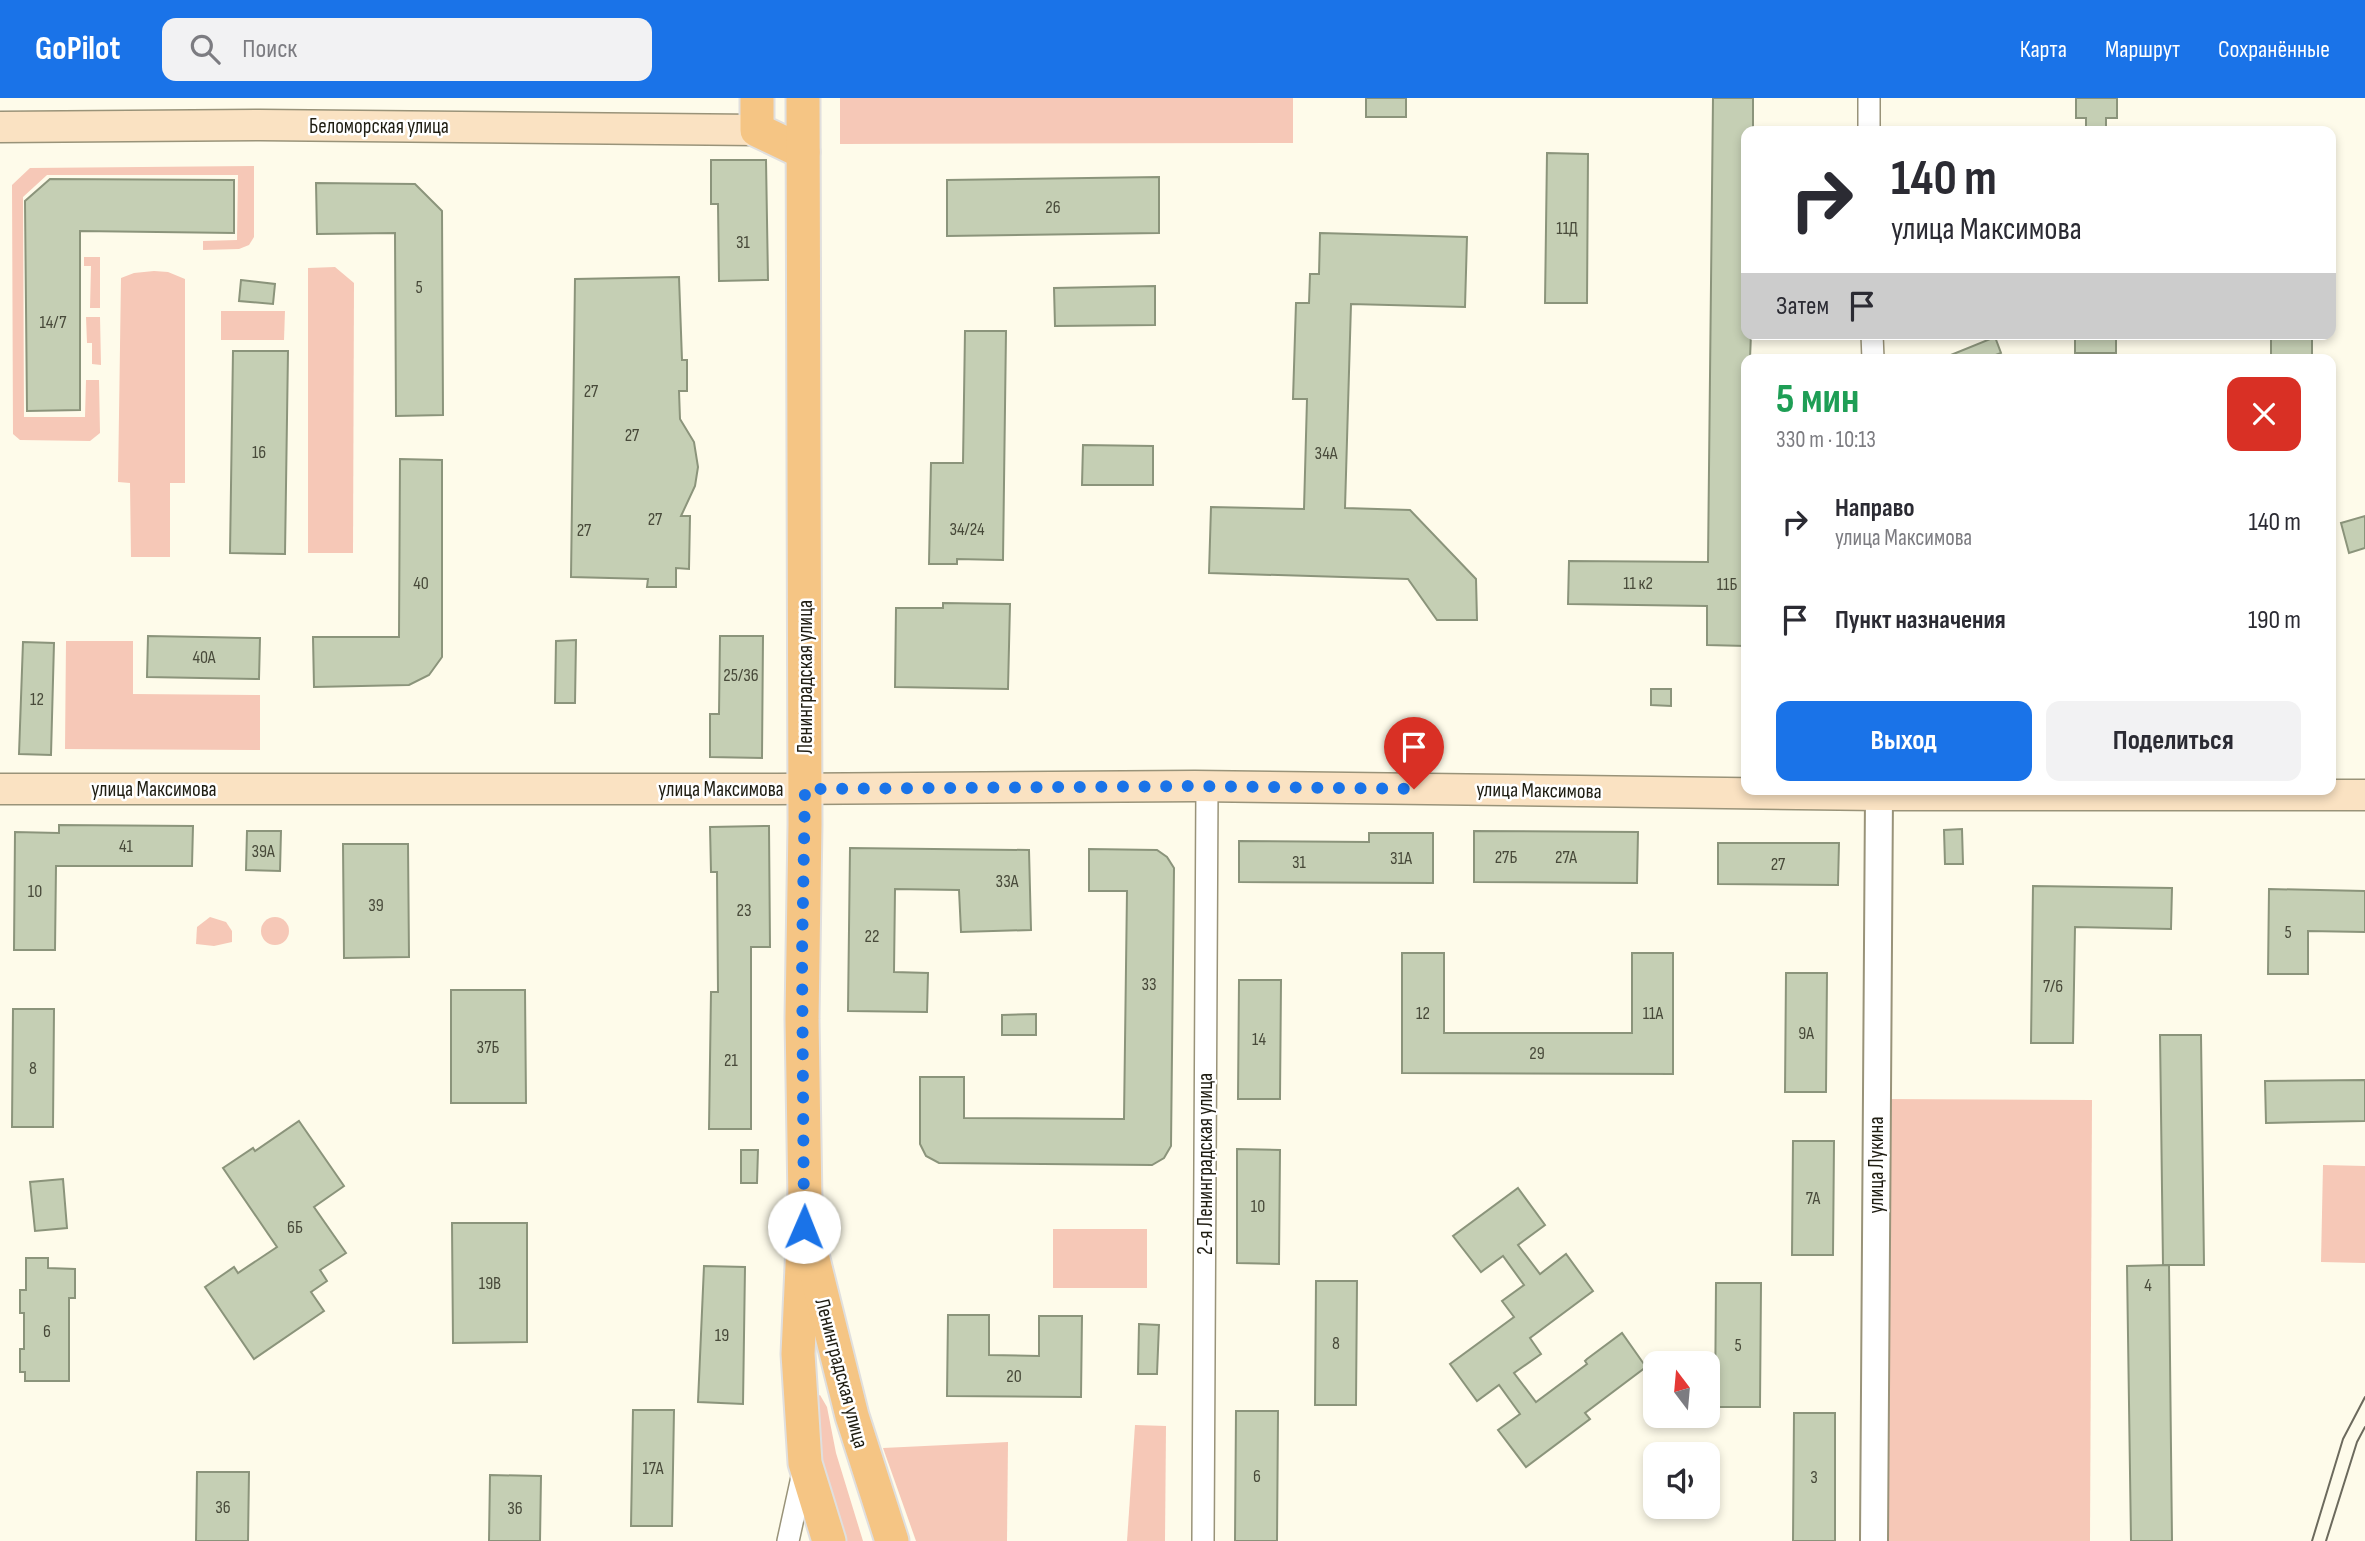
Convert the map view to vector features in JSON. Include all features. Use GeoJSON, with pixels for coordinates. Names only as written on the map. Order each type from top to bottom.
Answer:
{"type":"FeatureCollection","features":[{"type":"Feature","properties":{"kind":"main road","name":"Ленинградская улица"},"geometry":{"type":"LineString","coordinates":[[803,98],[805,789],[802,1019],[805,1201],[798,1354],[805,1463],[829,1541]]}},
{"type":"Feature","properties":{"kind":"main road"},"geometry":{"type":"LineString","coordinates":[[757,114],[803,152]]}},
{"type":"Feature","properties":{"kind":"main road","name":"Беломорская улица"},"geometry":{"type":"LineString","coordinates":[[0,127],[273,125],[757,114]]}},
{"type":"Feature","properties":{"kind":"main road","name":"улица Максимова"},"geometry":{"type":"LineString","coordinates":[[0,789],[1207,786],[1741,791]]}},
{"type":"Feature","properties":{"kind":"main road","name":"улица Максимова"},"geometry":{"type":"LineString","coordinates":[[2336,795],[2365,795]]}},
{"type":"Feature","properties":{"kind":"main road","name":"Ленинградская улица"},"geometry":{"type":"LineString","coordinates":[[805,1201],[813,1260],[842,1378],[892,1541]]}},
{"type":"Feature","properties":{"kind":"street"},"geometry":{"type":"LineString","coordinates":[[1869,98],[1869,126]]}},
{"type":"Feature","properties":{"kind":"street","name":"2-я Ленинградская улица"},"geometry":{"type":"LineString","coordinates":[[1203,1541],[1207,786]]}},
{"type":"Feature","properties":{"kind":"street","name":"улица Лукина"},"geometry":{"type":"LineString","coordinates":[[1874,1541],[1879,795]]}},
{"type":"Feature","properties":{"kind":"street","name":"Ленинградская улица"},"geometry":{"type":"LineString","coordinates":[[788,1541],[805,1463]]}},
{"type":"Feature","properties":{"kind":"shaded area"},"geometry":{"type":"Polygon","coordinates":[[[840,98],[1293,98],[1293,143],[840,144],[840,98]]]}},
{"type":"Feature","properties":{"kind":"shaded area"},"geometry":{"type":"Polygon","coordinates":[[[254,166],[254,237],[249,245],[239,249],[203,250],[203,241],[237,240],[238,175],[47,175],[23,197],[24,417],[85,417],[86,380],[99,380],[100,433],[90,441],[20,440],[13,434],[12,185],[30,168],[254,166]]]}},
{"type":"Feature","properties":{"kind":"shaded area"},"geometry":{"type":"Polygon","coordinates":[[[84,257],[100,257],[100,308],[90,308],[91,266],[84,266],[84,257]]]}},
{"type":"Feature","properties":{"kind":"shaded area"},"geometry":{"type":"Polygon","coordinates":[[[335,267],[354,283],[353,553],[308,553],[308,268],[335,267]]]}},
{"type":"Feature","properties":{"kind":"shaded area"},"geometry":{"type":"Polygon","coordinates":[[[168,272],[185,279],[185,483],[170,483],[170,557],[131,557],[130,483],[118,482],[121,278],[134,273],[168,272]]]}},
{"type":"Feature","properties":{"kind":"shaded area"},"geometry":{"type":"Polygon","coordinates":[[[221,311],[285,311],[284,340],[221,340],[221,311]]]}},
{"type":"Feature","properties":{"kind":"shaded area"},"geometry":{"type":"Polygon","coordinates":[[[86,317],[100,317],[101,365],[92,364],[92,343],[87,343],[86,317]]]}},
{"type":"Feature","properties":{"kind":"shaded area"},"geometry":{"type":"Polygon","coordinates":[[[66,641],[133,641],[133,694],[260,695],[260,750],[65,749],[66,641]]]}},
{"type":"Feature","properties":{"kind":"shaded area"},"geometry":{"type":"Polygon","coordinates":[[[210,917],[226,922],[232,931],[232,942],[214,946],[196,944],[197,927],[210,917]]]}},
{"type":"Feature","properties":{"kind":"shaded area"},"geometry":{"type":"Polygon","coordinates":[[[275,917],[285,921],[289,931],[285,941],[275,945],[265,941],[261,931],[265,921],[275,917]]]}},
{"type":"Feature","properties":{"kind":"shaded area"},"geometry":{"type":"Polygon","coordinates":[[[1885,1099],[2092,1100],[2090,1541],[1883,1541],[1885,1099]]]}},
{"type":"Feature","properties":{"kind":"shaded area"},"geometry":{"type":"Polygon","coordinates":[[[2323,1165],[2365,1166],[2365,1263],[2321,1262],[2323,1165]]]}},
{"type":"Feature","properties":{"kind":"shaded area"},"geometry":{"type":"Polygon","coordinates":[[[1053,1229],[1147,1229],[1147,1288],[1053,1288],[1053,1229]]]}},
{"type":"Feature","properties":{"kind":"shaded area"},"geometry":{"type":"Polygon","coordinates":[[[820,1395],[827,1407],[836,1453],[863,1541],[844,1541],[834,1508],[816,1430],[816,1397],[820,1395]]]}},
{"type":"Feature","properties":{"kind":"shaded area"},"geometry":{"type":"Polygon","coordinates":[[[1135,1425],[1166,1426],[1165,1541],[1127,1541],[1135,1425]]]}},
{"type":"Feature","properties":{"kind":"shaded area"},"geometry":{"type":"Polygon","coordinates":[[[1008,1442],[1007,1541],[916,1541],[883,1448],[1008,1442]]]}},
{"type":"Feature","properties":{"kind":"building"},"geometry":{"type":"Polygon","coordinates":[[[1366,98],[1406,98],[1406,117],[1366,117],[1366,98]]]}},
{"type":"Feature","properties":{"kind":"building"},"geometry":{"type":"Polygon","coordinates":[[[1713,98],[1753,98],[1753,126],[1741,126],[1741,340],[1751,340],[1750,354],[1741,354],[1741,646],[1707,645],[1707,606],[1568,604],[1569,561],[1708,562],[1713,98]]]}},
{"type":"Feature","properties":{"kind":"building"},"geometry":{"type":"Polygon","coordinates":[[[2076,98],[2117,98],[2117,118],[2106,118],[2106,126],[2086,126],[2086,118],[2076,118],[2076,98]]]}},
{"type":"Feature","properties":{"kind":"building"},"geometry":{"type":"Polygon","coordinates":[[[1547,153],[1588,154],[1587,303],[1545,303],[1547,153]]]}},
{"type":"Feature","properties":{"kind":"building"},"geometry":{"type":"Polygon","coordinates":[[[711,160],[766,160],[768,280],[719,281],[718,204],[711,204],[711,160]]]}},
{"type":"Feature","properties":{"kind":"building"},"geometry":{"type":"Polygon","coordinates":[[[1159,177],[1159,233],[947,236],[947,180],[1159,177]]]}},
{"type":"Feature","properties":{"kind":"building"},"geometry":{"type":"Polygon","coordinates":[[[50,179],[234,180],[234,233],[80,231],[80,410],[27,411],[25,201],[50,179]]]}},
{"type":"Feature","properties":{"kind":"building"},"geometry":{"type":"Polygon","coordinates":[[[316,183],[415,184],[442,211],[443,415],[396,416],[395,233],[317,234],[316,183]]]}},
{"type":"Feature","properties":{"kind":"building"},"geometry":{"type":"Polygon","coordinates":[[[1320,233],[1467,237],[1465,307],[1351,304],[1345,508],[1410,510],[1476,579],[1477,620],[1437,620],[1408,579],[1209,573],[1211,507],[1304,509],[1307,399],[1293,399],[1296,303],[1309,303],[1310,274],[1319,274],[1320,233]]]}},
{"type":"Feature","properties":{"kind":"building"},"geometry":{"type":"Polygon","coordinates":[[[679,277],[682,360],[687,360],[687,391],[679,391],[680,419],[694,442],[698,467],[695,486],[681,516],[690,516],[689,569],[676,568],[676,587],[647,587],[648,579],[571,577],[575,279],[679,277]]]}},
{"type":"Feature","properties":{"kind":"building"},"geometry":{"type":"Polygon","coordinates":[[[241,280],[275,284],[273,304],[239,301],[241,280]]]}},
{"type":"Feature","properties":{"kind":"building"},"geometry":{"type":"Polygon","coordinates":[[[1155,286],[1155,325],[1055,326],[1054,288],[1155,286]]]}},
{"type":"Feature","properties":{"kind":"building"},"geometry":{"type":"Polygon","coordinates":[[[965,331],[1006,331],[1003,560],[957,559],[957,564],[929,564],[931,463],[963,463],[965,331]]]}},
{"type":"Feature","properties":{"kind":"building"},"geometry":{"type":"Polygon","coordinates":[[[1988,340],[1996,340],[2001,353],[1998,354],[1953,354],[1988,340]]]}},
{"type":"Feature","properties":{"kind":"building"},"geometry":{"type":"Polygon","coordinates":[[[2075,340],[2116,340],[2116,353],[2075,353],[2075,340]]]}},
{"type":"Feature","properties":{"kind":"building"},"geometry":{"type":"Polygon","coordinates":[[[2271,340],[2312,340],[2312,354],[2271,354],[2271,340]]]}},
{"type":"Feature","properties":{"kind":"building"},"geometry":{"type":"Polygon","coordinates":[[[233,351],[288,351],[285,554],[230,553],[233,351]]]}},
{"type":"Feature","properties":{"kind":"building"},"geometry":{"type":"Polygon","coordinates":[[[1083,445],[1153,446],[1153,485],[1082,485],[1083,445]]]}},
{"type":"Feature","properties":{"kind":"building"},"geometry":{"type":"Polygon","coordinates":[[[400,459],[442,460],[442,657],[429,675],[409,685],[314,687],[313,637],[399,637],[400,459]]]}},
{"type":"Feature","properties":{"kind":"building"},"geometry":{"type":"Polygon","coordinates":[[[2365,516],[2365,548],[2349,553],[2341,523],[2365,516]]]}},
{"type":"Feature","properties":{"kind":"building"},"geometry":{"type":"Polygon","coordinates":[[[943,603],[1010,604],[1008,689],[895,687],[896,608],[943,608],[943,603]]]}},
{"type":"Feature","properties":{"kind":"building"},"geometry":{"type":"Polygon","coordinates":[[[148,636],[260,638],[259,679],[147,677],[148,636]]]}},
{"type":"Feature","properties":{"kind":"building"},"geometry":{"type":"Polygon","coordinates":[[[720,636],[763,636],[762,758],[710,757],[710,714],[719,714],[720,636]]]}},
{"type":"Feature","properties":{"kind":"building"},"geometry":{"type":"Polygon","coordinates":[[[576,640],[575,703],[555,703],[556,641],[576,640]]]}},
{"type":"Feature","properties":{"kind":"building"},"geometry":{"type":"Polygon","coordinates":[[[23,642],[54,643],[51,755],[19,754],[23,642]]]}},
{"type":"Feature","properties":{"kind":"building"},"geometry":{"type":"Polygon","coordinates":[[[1651,689],[1671,689],[1671,706],[1651,705],[1651,689]]]}},
{"type":"Feature","properties":{"kind":"building"},"geometry":{"type":"Polygon","coordinates":[[[59,825],[193,826],[192,866],[56,866],[55,950],[14,950],[15,832],[59,833],[59,825]]]}},
{"type":"Feature","properties":{"kind":"building"},"geometry":{"type":"Polygon","coordinates":[[[769,826],[770,947],[751,947],[751,1129],[709,1129],[711,992],[718,992],[717,872],[711,872],[710,827],[769,826]]]}},
{"type":"Feature","properties":{"kind":"building"},"geometry":{"type":"Polygon","coordinates":[[[1962,829],[1963,864],[1945,864],[1944,830],[1962,829]]]}},
{"type":"Feature","properties":{"kind":"building"},"geometry":{"type":"Polygon","coordinates":[[[247,831],[281,831],[280,871],[246,870],[247,831]]]}},
{"type":"Feature","properties":{"kind":"building"},"geometry":{"type":"Polygon","coordinates":[[[1474,831],[1638,832],[1637,883],[1474,882],[1474,831]]]}},
{"type":"Feature","properties":{"kind":"building"},"geometry":{"type":"Polygon","coordinates":[[[1369,833],[1433,833],[1433,883],[1239,882],[1239,841],[1369,842],[1369,833]]]}},
{"type":"Feature","properties":{"kind":"building"},"geometry":{"type":"Polygon","coordinates":[[[1718,843],[1839,843],[1838,885],[1718,884],[1718,843]]]}},
{"type":"Feature","properties":{"kind":"building"},"geometry":{"type":"Polygon","coordinates":[[[343,844],[408,844],[409,957],[344,958],[343,844]]]}},
{"type":"Feature","properties":{"kind":"building"},"geometry":{"type":"Polygon","coordinates":[[[850,848],[1029,850],[1031,930],[961,932],[959,890],[895,889],[894,972],[928,973],[927,1012],[848,1011],[850,848]]]}},
{"type":"Feature","properties":{"kind":"building"},"geometry":{"type":"Polygon","coordinates":[[[1089,849],[1157,850],[1167,857],[1174,868],[1171,1146],[1164,1158],[1152,1165],[939,1163],[926,1156],[920,1144],[920,1077],[964,1077],[964,1118],[1124,1119],[1127,891],[1089,891],[1089,849]]]}},
{"type":"Feature","properties":{"kind":"building"},"geometry":{"type":"Polygon","coordinates":[[[2033,886],[2172,888],[2171,929],[2075,927],[2073,1043],[2031,1043],[2033,886]]]}},
{"type":"Feature","properties":{"kind":"building"},"geometry":{"type":"Polygon","coordinates":[[[2269,889],[2365,891],[2365,932],[2308,931],[2308,974],[2268,974],[2269,889]]]}},
{"type":"Feature","properties":{"kind":"building"},"geometry":{"type":"Polygon","coordinates":[[[1402,953],[1444,953],[1444,1033],[1632,1033],[1632,953],[1673,953],[1673,1074],[1402,1073],[1402,953]]]}},
{"type":"Feature","properties":{"kind":"building"},"geometry":{"type":"Polygon","coordinates":[[[1786,973],[1827,973],[1826,1092],[1785,1092],[1786,973]]]}},
{"type":"Feature","properties":{"kind":"building"},"geometry":{"type":"Polygon","coordinates":[[[1239,980],[1281,980],[1280,1099],[1238,1099],[1239,980]]]}},
{"type":"Feature","properties":{"kind":"building"},"geometry":{"type":"Polygon","coordinates":[[[451,990],[525,990],[526,1103],[451,1103],[451,990]]]}},
{"type":"Feature","properties":{"kind":"building"},"geometry":{"type":"Polygon","coordinates":[[[13,1009],[54,1009],[53,1127],[12,1127],[13,1009]]]}},
{"type":"Feature","properties":{"kind":"building"},"geometry":{"type":"Polygon","coordinates":[[[1036,1014],[1036,1035],[1002,1035],[1002,1015],[1036,1014]]]}},
{"type":"Feature","properties":{"kind":"building"},"geometry":{"type":"Polygon","coordinates":[[[2160,1035],[2201,1035],[2204,1265],[2163,1265],[2160,1035]]]}},
{"type":"Feature","properties":{"kind":"building"},"geometry":{"type":"Polygon","coordinates":[[[2365,1080],[2365,1121],[2266,1123],[2265,1081],[2365,1080]]]}},
{"type":"Feature","properties":{"kind":"building"},"geometry":{"type":"Polygon","coordinates":[[[299,1121],[344,1186],[314,1207],[346,1253],[320,1270],[327,1281],[311,1292],[324,1311],[254,1359],[205,1287],[234,1267],[238,1273],[277,1247],[223,1168],[253,1148],[255,1151],[299,1121]]]}},
{"type":"Feature","properties":{"kind":"building"},"geometry":{"type":"Polygon","coordinates":[[[1793,1141],[1834,1141],[1833,1255],[1792,1255],[1793,1141]]]}},
{"type":"Feature","properties":{"kind":"building"},"geometry":{"type":"Polygon","coordinates":[[[1237,1149],[1280,1150],[1279,1264],[1237,1263],[1237,1149]]]}},
{"type":"Feature","properties":{"kind":"building"},"geometry":{"type":"Polygon","coordinates":[[[741,1150],[758,1150],[757,1183],[741,1183],[741,1150]]]}},
{"type":"Feature","properties":{"kind":"building"},"geometry":{"type":"Polygon","coordinates":[[[63,1179],[67,1228],[35,1231],[30,1182],[63,1179]]]}},
{"type":"Feature","properties":{"kind":"building"},"geometry":{"type":"Polygon","coordinates":[[[1518,1188],[1545,1225],[1518,1245],[1540,1274],[1566,1254],[1593,1291],[1530,1338],[1541,1354],[1514,1373],[1536,1402],[1587,1364],[1587,1359],[1622,1333],[1643,1363],[1643,1369],[1585,1413],[1590,1419],[1526,1467],[1498,1430],[1520,1414],[1499,1385],[1477,1401],[1450,1364],[1514,1317],[1502,1301],[1524,1285],[1503,1256],[1481,1272],[1453,1236],[1518,1188]]]}},
{"type":"Feature","properties":{"kind":"building"},"geometry":{"type":"Polygon","coordinates":[[[452,1223],[527,1223],[527,1342],[453,1343],[452,1223]]]}},
{"type":"Feature","properties":{"kind":"building"},"geometry":{"type":"Polygon","coordinates":[[[26,1258],[48,1258],[48,1268],[75,1269],[75,1298],[69,1298],[69,1381],[25,1381],[25,1372],[20,1372],[20,1349],[24,1349],[24,1313],[20,1313],[20,1290],[26,1290],[26,1258]]]}},
{"type":"Feature","properties":{"kind":"building"},"geometry":{"type":"Polygon","coordinates":[[[2169,1265],[2172,1541],[2131,1541],[2127,1266],[2169,1265]]]}},
{"type":"Feature","properties":{"kind":"building"},"geometry":{"type":"Polygon","coordinates":[[[704,1266],[745,1267],[743,1404],[698,1402],[704,1266]]]}},
{"type":"Feature","properties":{"kind":"building"},"geometry":{"type":"Polygon","coordinates":[[[1316,1281],[1357,1281],[1356,1405],[1315,1405],[1316,1281]]]}},
{"type":"Feature","properties":{"kind":"building"},"geometry":{"type":"Polygon","coordinates":[[[1716,1283],[1761,1283],[1760,1407],[1720,1407],[1720,1351],[1715,1351],[1716,1283]]]}},
{"type":"Feature","properties":{"kind":"building"},"geometry":{"type":"Polygon","coordinates":[[[948,1315],[989,1315],[989,1355],[1039,1356],[1039,1316],[1082,1316],[1081,1397],[947,1396],[948,1315]]]}},
{"type":"Feature","properties":{"kind":"building"},"geometry":{"type":"Polygon","coordinates":[[[1139,1324],[1159,1325],[1157,1374],[1138,1374],[1139,1324]]]}},
{"type":"Feature","properties":{"kind":"building"},"geometry":{"type":"Polygon","coordinates":[[[633,1410],[674,1410],[672,1526],[631,1526],[633,1410]]]}},
{"type":"Feature","properties":{"kind":"building"},"geometry":{"type":"Polygon","coordinates":[[[1236,1411],[1278,1411],[1277,1541],[1235,1541],[1236,1411]]]}},
{"type":"Feature","properties":{"kind":"building"},"geometry":{"type":"Polygon","coordinates":[[[1794,1413],[1835,1413],[1835,1541],[1793,1541],[1794,1413]]]}},
{"type":"Feature","properties":{"kind":"building"},"geometry":{"type":"Polygon","coordinates":[[[197,1472],[249,1472],[248,1541],[196,1541],[197,1472]]]}},
{"type":"Feature","properties":{"kind":"building"},"geometry":{"type":"Polygon","coordinates":[[[490,1475],[541,1476],[540,1541],[489,1541],[490,1475]]]}},
{"type":"Feature","properties":{"kind":"tram line"},"geometry":{"type":"LineString","coordinates":[[2312,1541],[2343,1439],[2365,1397]]}},
{"type":"Feature","properties":{"kind":"tram line"},"geometry":{"type":"LineString","coordinates":[[2326,1541],[2357,1442],[2365,1427]]}},
{"type":"Feature","properties":{"kind":"route"},"geometry":{"type":"LineString","coordinates":[[804,1227],[802,955],[805,789],[1195,786],[1414,789]]}}]}
